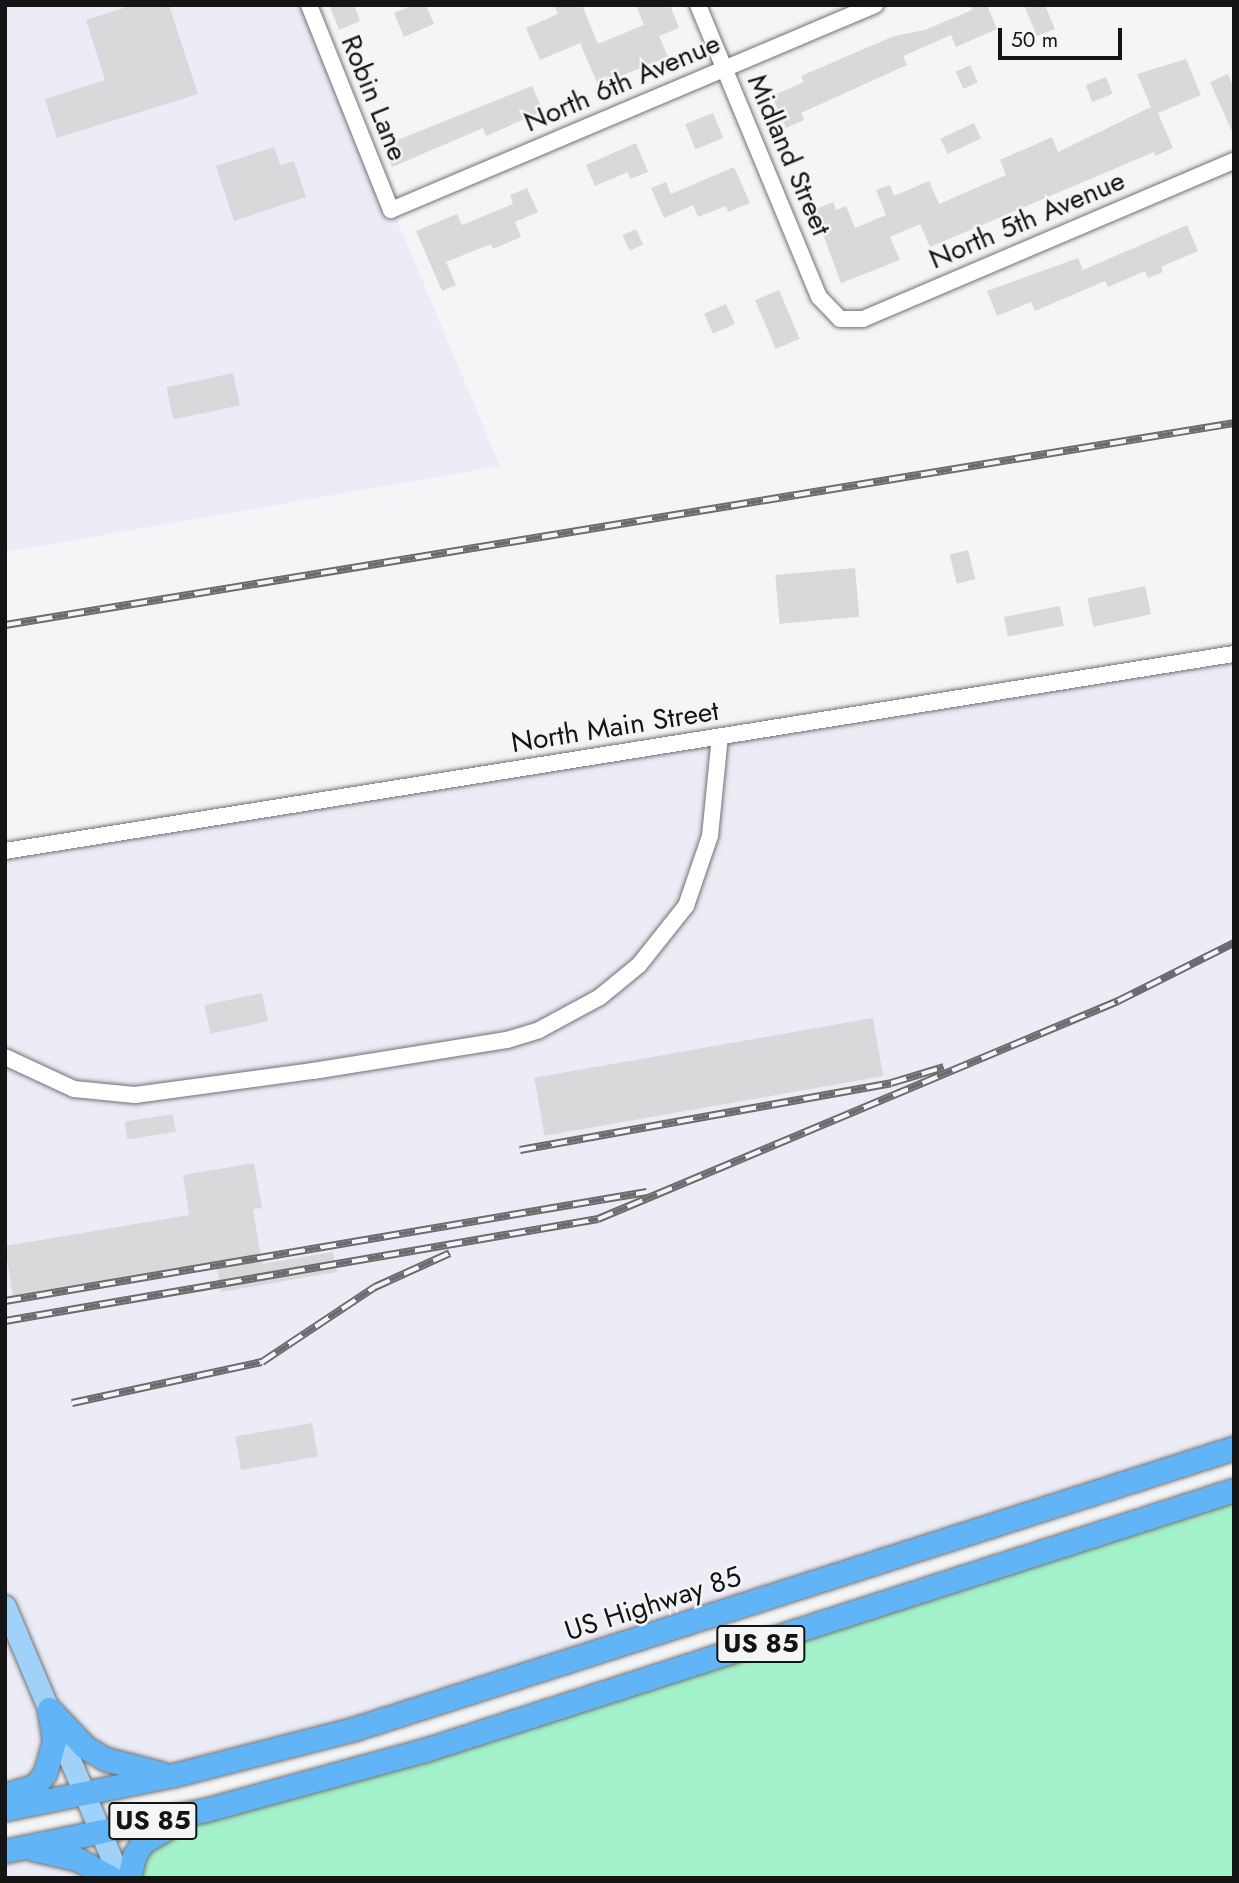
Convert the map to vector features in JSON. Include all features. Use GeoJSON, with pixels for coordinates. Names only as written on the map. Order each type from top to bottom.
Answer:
{"type":"FeatureCollection","features":[{"type":"Feature","properties":{"kind":"highway","name":"US Highway 85"},"geometry":{"type":"LineString","coordinates":[[85,1795],[174,1775],[451,1700],[1234,1448]]}},
{"type":"Feature","properties":{"kind":"highway","name":"US 85"},"geometry":{"type":"LineString","coordinates":[[14,1849],[205,1810],[612,1692],[1234,1490]]}},
{"type":"Feature","properties":{"kind":"highway"},"geometry":{"type":"LineString","coordinates":[[49,1709],[85,1747],[105,1759],[174,1775]]}},
{"type":"Feature","properties":{"kind":"highway"},"geometry":{"type":"LineString","coordinates":[[5,1795],[36,1786],[45,1773],[54,1741],[49,1709]]}},
{"type":"Feature","properties":{"kind":"highway","name":"US 85"},"geometry":{"type":"LineString","coordinates":[[5,1809],[85,1795]]}},
{"type":"Feature","properties":{"kind":"highway"},"geometry":{"type":"LineString","coordinates":[[129,1878],[134,1856],[142,1843],[205,1810]]}},
{"type":"Feature","properties":{"kind":"highway"},"geometry":{"type":"LineString","coordinates":[[14,1849],[77,1859],[111,1878]]}},
{"type":"Feature","properties":{"kind":"main road"},"geometry":{"type":"LineString","coordinates":[[5,1606],[120,1878]]}},
{"type":"Feature","properties":{"kind":"street","name":"Robin Lane"},"geometry":{"type":"LineString","coordinates":[[309,5],[391,210]]}},
{"type":"Feature","properties":{"kind":"street","name":"Midland Street"},"geometry":{"type":"LineString","coordinates":[[698,5],[819,297],[840,319]]}},
{"type":"Feature","properties":{"kind":"street","name":"North 6th Avenue"},"geometry":{"type":"LineString","coordinates":[[391,210],[875,5]]}},
{"type":"Feature","properties":{"kind":"street","name":"North 5th Avenue"},"geometry":{"type":"LineString","coordinates":[[840,319],[863,319],[1234,161]]}},
{"type":"Feature","properties":{"kind":"street","name":"North Main Street"},"geometry":{"type":"LineString","coordinates":[[5,851],[1234,654]]}},
{"type":"Feature","properties":{"kind":"street"},"geometry":{"type":"LineString","coordinates":[[5,1057],[74,1089],[135,1095],[313,1071],[507,1040],[538,1030],[600,996],[639,965],[686,906],[710,836],[720,736]]}},
{"type":"Feature","properties":{"kind":"shaded area"},"geometry":{"type":"Polygon","coordinates":[[[5,5],[307,5],[500,466],[5,552],[5,5]]]}},
{"type":"Feature","properties":{"kind":"shaded area"},"geometry":{"type":"Polygon","coordinates":[[[1234,654],[1234,1448],[174,1775],[85,1747],[51,1760],[5,1795],[5,851],[1234,654]]]}},
{"type":"Feature","properties":{"kind":"shaded area"},"geometry":{"type":"Polygon","coordinates":[[[5,1851],[111,1878],[5,1878],[5,1851]]]}},
{"type":"Feature","properties":{"kind":"green space"},"geometry":{"type":"Polygon","coordinates":[[[1234,1490],[1234,1878],[129,1878],[158,1832],[1234,1490]]]}},
{"type":"Feature","properties":{"kind":"building"},"geometry":{"type":"Polygon","coordinates":[[[133,5],[169,5],[198,94],[57,138],[45,99],[105,80],[86,20],[133,5]]]}},
{"type":"Feature","properties":{"kind":"building"},"geometry":{"type":"Polygon","coordinates":[[[329,5],[354,5],[360,21],[339,30],[329,5]]]}},
{"type":"Feature","properties":{"kind":"building"},"geometry":{"type":"Polygon","coordinates":[[[413,5],[426,5],[434,24],[404,37],[394,13],[413,5]]]}},
{"type":"Feature","properties":{"kind":"building"},"geometry":{"type":"Polygon","coordinates":[[[554,5],[582,5],[598,44],[644,25],[636,5],[670,5],[679,28],[659,36],[668,57],[598,85],[580,43],[540,60],[526,28],[558,14],[554,5]]]}},
{"type":"Feature","properties":{"kind":"building"},"geometry":{"type":"Polygon","coordinates":[[[971,5],[987,5],[997,29],[956,47],[951,35],[903,56],[907,65],[801,113],[804,120],[786,128],[772,96],[804,82],[801,76],[894,36],[925,30],[972,10],[971,5]]]}},
{"type":"Feature","properties":{"kind":"building"},"geometry":{"type":"Polygon","coordinates":[[[1024,5],[1045,5],[1055,29],[1037,36],[1024,5]]]}},
{"type":"Feature","properties":{"kind":"building"},"geometry":{"type":"Polygon","coordinates":[[[1186,59],[1201,95],[1158,113],[1173,148],[1155,156],[1154,152],[930,247],[920,224],[890,237],[900,260],[841,283],[814,210],[833,202],[836,210],[846,206],[855,228],[886,215],[876,190],[890,185],[894,196],[929,181],[939,204],[1006,175],[1000,160],[1052,137],[1058,152],[1151,107],[1137,74],[1186,59]]]}},
{"type":"Feature","properties":{"kind":"building"},"geometry":{"type":"Polygon","coordinates":[[[970,65],[978,82],[964,89],[955,72],[970,65]]]}},
{"type":"Feature","properties":{"kind":"building"},"geometry":{"type":"Polygon","coordinates":[[[1228,74],[1234,89],[1234,136],[1210,82],[1228,74]]]}},
{"type":"Feature","properties":{"kind":"building"},"geometry":{"type":"Polygon","coordinates":[[[1106,77],[1113,94],[1092,102],[1086,85],[1106,77]]]}},
{"type":"Feature","properties":{"kind":"building"},"geometry":{"type":"Polygon","coordinates":[[[532,86],[543,111],[486,136],[483,128],[392,167],[383,146],[532,86]]]}},
{"type":"Feature","properties":{"kind":"building"},"geometry":{"type":"Polygon","coordinates":[[[713,113],[723,138],[695,149],[685,124],[713,113]]]}},
{"type":"Feature","properties":{"kind":"building"},"geometry":{"type":"Polygon","coordinates":[[[974,123],[981,138],[948,154],[940,139],[974,123]]]}},
{"type":"Feature","properties":{"kind":"building"},"geometry":{"type":"Polygon","coordinates":[[[636,143],[648,172],[630,179],[628,172],[595,186],[586,165],[636,143]]]}},
{"type":"Feature","properties":{"kind":"building"},"geometry":{"type":"Polygon","coordinates":[[[274,147],[280,165],[294,161],[306,197],[234,221],[216,166],[274,147]]]}},
{"type":"Feature","properties":{"kind":"building"},"geometry":{"type":"Polygon","coordinates":[[[734,167],[750,203],[728,212],[726,206],[698,217],[693,205],[664,218],[651,188],[666,182],[671,194],[734,167]]]}},
{"type":"Feature","properties":{"kind":"building"},"geometry":{"type":"Polygon","coordinates":[[[527,188],[538,212],[515,222],[521,237],[493,249],[491,244],[446,262],[456,285],[442,291],[416,231],[457,214],[462,225],[513,204],[510,195],[527,188]]]}},
{"type":"Feature","properties":{"kind":"building"},"geometry":{"type":"Polygon","coordinates":[[[1187,225],[1198,251],[1161,267],[1163,272],[1148,278],[1145,271],[1108,287],[1105,281],[1035,311],[1031,302],[997,316],[987,291],[1078,258],[1083,270],[1187,225]]]}},
{"type":"Feature","properties":{"kind":"building"},"geometry":{"type":"Polygon","coordinates":[[[636,229],[643,244],[630,251],[622,235],[636,229]]]}},
{"type":"Feature","properties":{"kind":"building"},"geometry":{"type":"Polygon","coordinates":[[[779,290],[800,339],[776,349],[755,300],[779,290]]]}},
{"type":"Feature","properties":{"kind":"building"},"geometry":{"type":"Polygon","coordinates":[[[726,304],[735,324],[713,334],[704,314],[726,304]]]}},
{"type":"Feature","properties":{"kind":"building"},"geometry":{"type":"Polygon","coordinates":[[[233,373],[240,405],[173,419],[166,387],[233,373]]]}},
{"type":"Feature","properties":{"kind":"building"},"geometry":{"type":"Polygon","coordinates":[[[968,550],[975,579],[957,584],[950,555],[968,550]]]}},
{"type":"Feature","properties":{"kind":"building"},"geometry":{"type":"Polygon","coordinates":[[[855,568],[859,617],[780,624],[775,575],[855,568]]]}},
{"type":"Feature","properties":{"kind":"building"},"geometry":{"type":"Polygon","coordinates":[[[1145,586],[1151,614],[1093,627],[1087,598],[1145,586]]]}},
{"type":"Feature","properties":{"kind":"building"},"geometry":{"type":"Polygon","coordinates":[[[1060,606],[1064,626],[1008,637],[1004,617],[1060,606]]]}},
{"type":"Feature","properties":{"kind":"building"},"geometry":{"type":"Polygon","coordinates":[[[262,993],[268,1021],[210,1034],[204,1005],[262,993]]]}},
{"type":"Feature","properties":{"kind":"building"},"geometry":{"type":"Polygon","coordinates":[[[873,1018],[883,1076],[544,1136],[534,1078],[873,1018]]]}},
{"type":"Feature","properties":{"kind":"building"},"geometry":{"type":"Polygon","coordinates":[[[173,1114],[176,1132],[127,1139],[125,1122],[173,1114]]]}},
{"type":"Feature","properties":{"kind":"building"},"geometry":{"type":"Polygon","coordinates":[[[254,1163],[262,1208],[253,1209],[262,1264],[333,1252],[337,1272],[221,1292],[216,1262],[13,1296],[5,1246],[189,1215],[183,1175],[254,1163]]]}},
{"type":"Feature","properties":{"kind":"building"},"geometry":{"type":"Polygon","coordinates":[[[312,1423],[318,1456],[241,1470],[235,1437],[312,1423]]]}},
{"type":"Feature","properties":{"kind":"railway"},"geometry":{"type":"LineString","coordinates":[[5,625],[1234,423]]}},
{"type":"Feature","properties":{"kind":"railway"},"geometry":{"type":"LineString","coordinates":[[5,1321],[598,1219],[1118,1001],[1234,943]]}},
{"type":"Feature","properties":{"kind":"railway"},"geometry":{"type":"LineString","coordinates":[[520,1150],[891,1083],[944,1067]]}},
{"type":"Feature","properties":{"kind":"railway"},"geometry":{"type":"LineString","coordinates":[[5,1301],[647,1192]]}},
{"type":"Feature","properties":{"kind":"railway"},"geometry":{"type":"LineString","coordinates":[[72,1403],[262,1362],[375,1287],[450,1253]]}}]}
